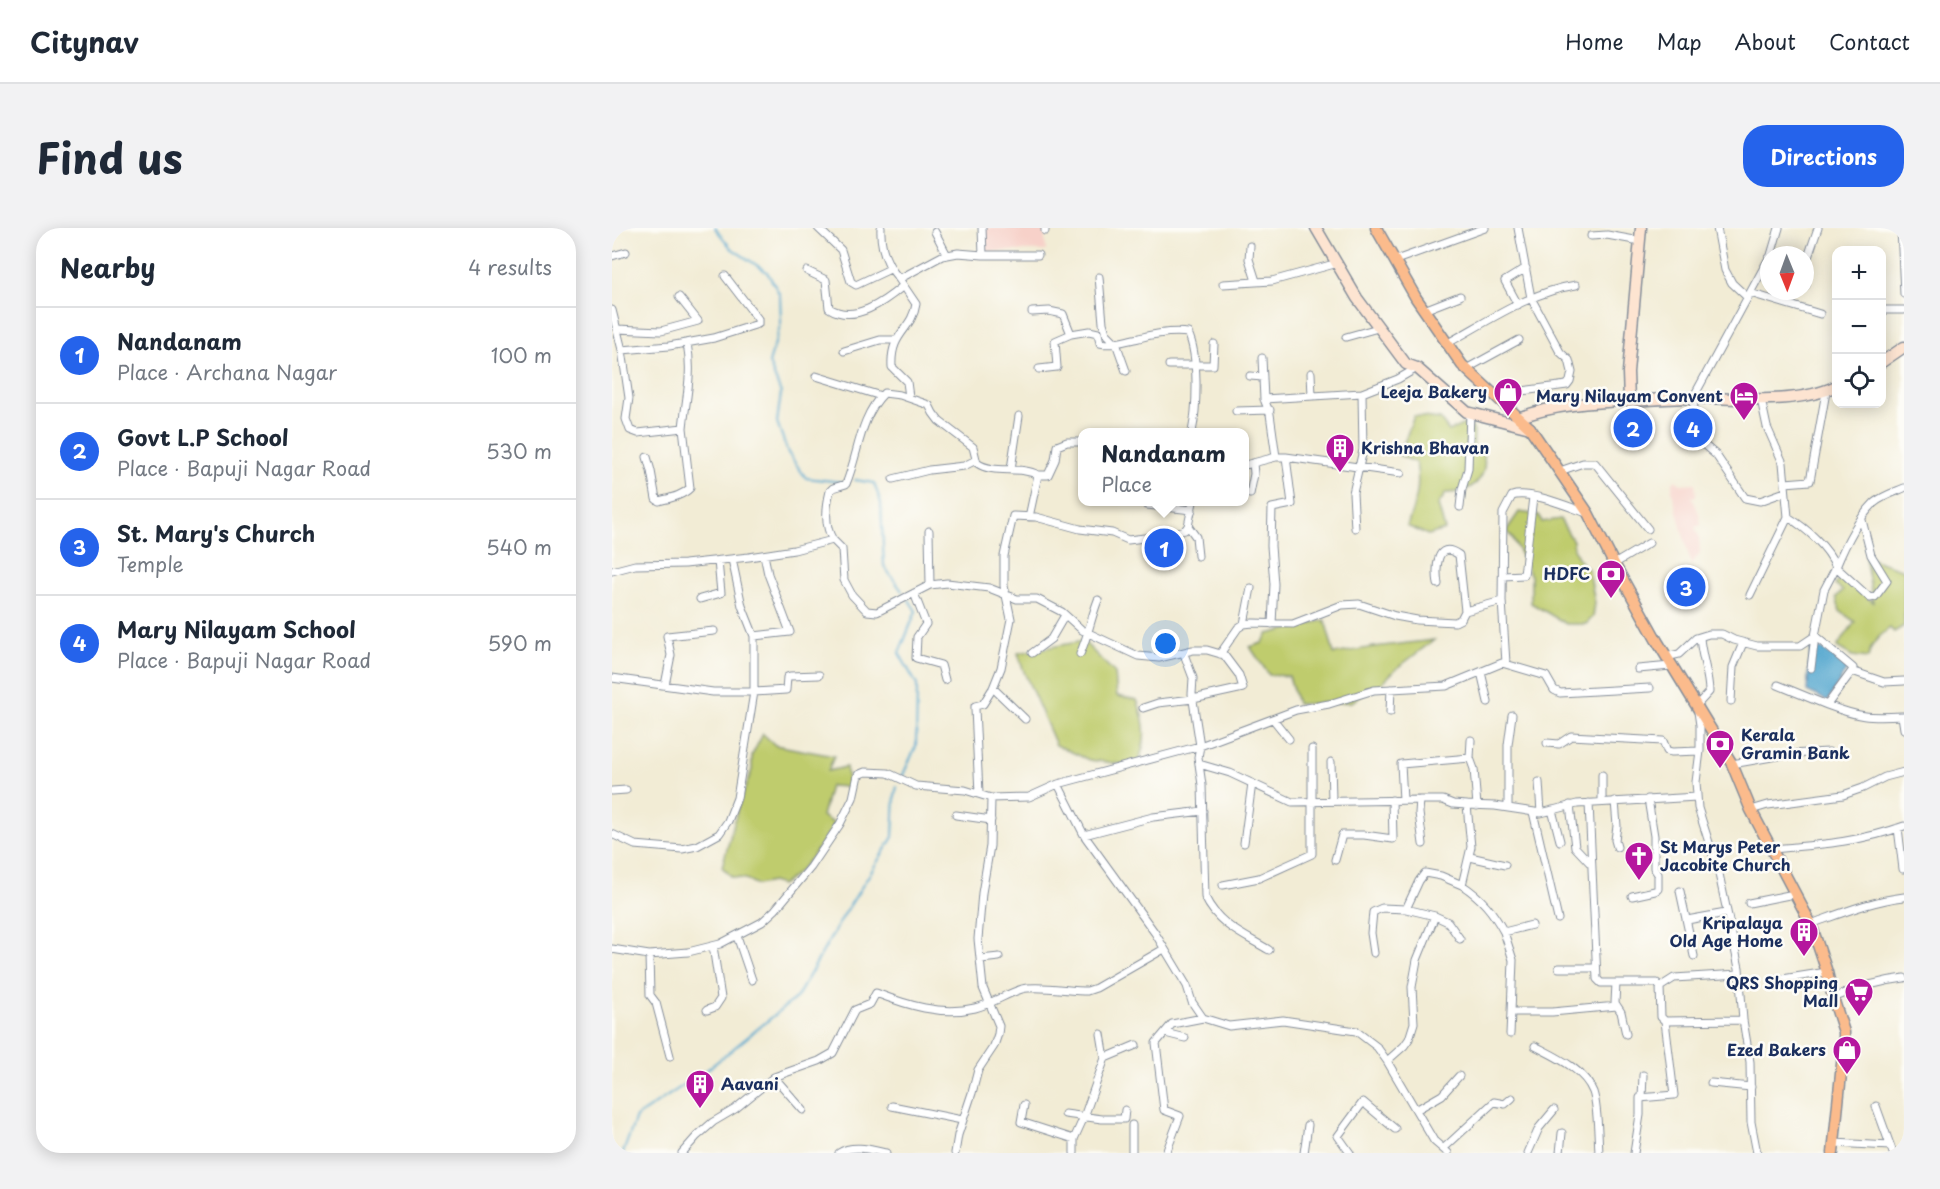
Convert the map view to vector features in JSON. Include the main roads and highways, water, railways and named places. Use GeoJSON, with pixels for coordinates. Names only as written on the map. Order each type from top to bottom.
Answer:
{"type":"FeatureCollection","features":[{"type":"Feature","properties":{"kind":"main road"},"geometry":{"type":"LineString","coordinates":[[1376,228],[1446,344],[1466,369],[1530,428],[1588,513],[1668,661],[1732,764],[1751,810],[1811,924],[1844,1032],[1833,1148]]}},
{"type":"Feature","properties":{"kind":"water"},"geometry":{"type":"Polygon","coordinates":[[[1811,642],[1848,667],[1828,701],[1807,691],[1811,642]]]}},
{"type":"Feature","properties":{"kind":"waterway"},"geometry":{"type":"LineString","coordinates":[[715,228],[731,248],[767,272],[780,295],[781,323],[769,363],[781,393],[777,422],[788,453],[806,478],[842,482]]}},
{"type":"Feature","properties":{"kind":"waterway"},"geometry":{"type":"LineString","coordinates":[[855,480],[874,483],[881,503],[884,566],[902,591]]}},
{"type":"Feature","properties":{"kind":"waterway"},"geometry":{"type":"LineString","coordinates":[[902,777],[916,746],[917,685],[899,653],[916,611],[909,600]]}},
{"type":"Feature","properties":{"kind":"waterway"},"geometry":{"type":"LineString","coordinates":[[623,1153],[636,1117],[708,1069],[797,997],[842,918],[893,837],[897,787]]}},
{"type":"Feature","properties":{"kind":"place","name":"Leeja Bakery"},"geometry":{"type":"Point","coordinates":[1508,418]}},
{"type":"Feature","properties":{"kind":"place","name":"Mary Nilayam Convent"},"geometry":{"type":"Point","coordinates":[1744,422]}},
{"type":"Feature","properties":{"kind":"place","name":"Govt L.P School"},"geometry":{"type":"Point","coordinates":[1633,428]}},
{"type":"Feature","properties":{"kind":"place","name":"Mary Nilayam School"},"geometry":{"type":"Point","coordinates":[1693,428]}},
{"type":"Feature","properties":{"kind":"place","name":"Krishna Bhavan"},"geometry":{"type":"Point","coordinates":[1340,474]}},
{"type":"Feature","properties":{"kind":"place","name":"Nandanam"},"geometry":{"type":"Point","coordinates":[1164,548]}},
{"type":"Feature","properties":{"kind":"place","name":"St. Mary's Church"},"geometry":{"type":"Point","coordinates":[1686,587]}},
{"type":"Feature","properties":{"kind":"place","name":"HDFC"},"geometry":{"type":"Point","coordinates":[1611,600]}},
{"type":"Feature","properties":{"kind":"place","name":"Kerala Gramin Bank"},"geometry":{"type":"Point","coordinates":[1720,770]}},
{"type":"Feature","properties":{"kind":"place","name":"St Marys Peter Jacobite Church"},"geometry":{"type":"Point","coordinates":[1639,882]}},
{"type":"Feature","properties":{"kind":"place","name":"Kripalaya Old Age Home"},"geometry":{"type":"Point","coordinates":[1804,958]}},
{"type":"Feature","properties":{"kind":"place","name":"QRS Shopping Mall"},"geometry":{"type":"Point","coordinates":[1859,1018]}},
{"type":"Feature","properties":{"kind":"place","name":"Ezed Bakers"},"geometry":{"type":"Point","coordinates":[1847,1076]}},
{"type":"Feature","properties":{"kind":"place","name":"Aavani"},"geometry":{"type":"Point","coordinates":[700,1110]}}]}
